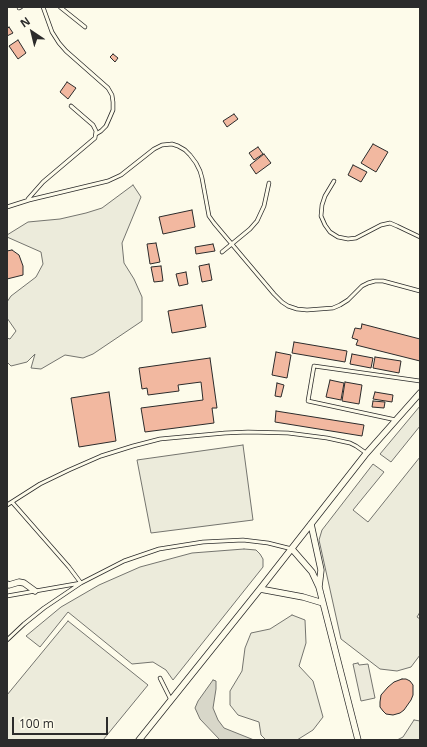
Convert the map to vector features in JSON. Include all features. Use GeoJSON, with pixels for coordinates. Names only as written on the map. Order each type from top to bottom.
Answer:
{"type":"FeatureCollection","features":[{"type":"Feature","properties":{"kind":"street"},"geometry":{"type":"LineString","coordinates":[[139,740],[367,454],[420,394]]}},
{"type":"Feature","properties":{"kind":"street"},"geometry":{"type":"LineString","coordinates":[[311,524],[322,570],[319,587]]}},
{"type":"Feature","properties":{"kind":"street"},"geometry":{"type":"LineString","coordinates":[[292,549],[312,572],[319,587],[358,740]]}},
{"type":"Feature","properties":{"kind":"street"},"geometry":{"type":"LineString","coordinates":[[7,584],[20,582],[24,583],[35,591]]}},
{"type":"Feature","properties":{"kind":"street"},"geometry":{"type":"LineString","coordinates":[[260,589],[323,603]]}},
{"type":"Feature","properties":{"kind":"lane"},"geometry":{"type":"LineString","coordinates":[[26,200],[43,182],[95,138],[96,134],[106,126],[113,106],[112,95],[108,88],[59,43],[52,32],[43,7]]}},
{"type":"Feature","properties":{"kind":"lane"},"geometry":{"type":"LineString","coordinates":[[60,7],[85,27]]}},
{"type":"Feature","properties":{"kind":"lane"},"geometry":{"type":"LineString","coordinates":[[71,106],[93,125],[96,134]]}},
{"type":"Feature","properties":{"kind":"lane"},"geometry":{"type":"LineString","coordinates":[[7,207],[26,200],[108,181],[121,175],[154,149],[162,145],[172,144],[185,150],[196,163],[202,178],[210,216],[214,223],[282,302],[307,310],[333,308],[348,300],[362,286],[374,281],[383,281],[420,291]]}},
{"type":"Feature","properties":{"kind":"lane"},"geometry":{"type":"LineString","coordinates":[[334,181],[325,196],[321,216],[325,225],[334,235],[348,239],[356,238],[381,225],[390,224],[420,237]]}},
{"type":"Feature","properties":{"kind":"lane"},"geometry":{"type":"LineString","coordinates":[[222,252],[250,229],[257,221],[264,206],[269,183]]}},
{"type":"Feature","properties":{"kind":"lane"},"geometry":{"type":"LineString","coordinates":[[396,420],[308,401],[314,366],[420,381]]}},
{"type":"Feature","properties":{"kind":"lane"},"geometry":{"type":"LineString","coordinates":[[7,505],[40,484],[101,456],[160,439],[225,432],[288,433],[327,438],[350,443],[367,454]]}},
{"type":"Feature","properties":{"kind":"lane"},"geometry":{"type":"LineString","coordinates":[[12,502],[69,568],[80,584]]}},
{"type":"Feature","properties":{"kind":"lane"},"geometry":{"type":"LineString","coordinates":[[7,640],[44,608],[80,584],[124,561],[160,549],[223,540],[243,540],[268,543],[292,549]]}},
{"type":"Feature","properties":{"kind":"lane"},"geometry":{"type":"LineString","coordinates":[[7,596],[80,584]]}},
{"type":"Feature","properties":{"kind":"lane"},"geometry":{"type":"LineString","coordinates":[[160,678],[171,700]]}},
{"type":"Feature","properties":{"kind":"shaded area"},"geometry":{"type":"Polygon","coordinates":[[[133,185],[141,197],[122,243],[124,263],[134,279],[142,297],[142,321],[93,354],[83,358],[65,355],[41,369],[31,368],[35,354],[27,362],[11,366],[7,362],[7,338],[10,339],[16,331],[7,318],[7,302],[11,296],[36,277],[43,264],[41,252],[7,237],[7,235],[28,222],[60,219],[102,208],[133,185]]]}},
{"type":"Feature","properties":{"kind":"shaded area"},"geometry":{"type":"Polygon","coordinates":[[[420,406],[420,426],[391,462],[380,454],[420,406]]]}},
{"type":"Feature","properties":{"kind":"shaded area"},"geometry":{"type":"Polygon","coordinates":[[[243,445],[253,520],[151,533],[137,460],[243,445]]]}},
{"type":"Feature","properties":{"kind":"shaded area"},"geometry":{"type":"Polygon","coordinates":[[[420,457],[420,612],[417,617],[420,619],[420,655],[411,667],[397,671],[380,669],[341,639],[319,540],[322,530],[373,464],[384,472],[353,510],[368,522],[420,457]]]}},
{"type":"Feature","properties":{"kind":"shaded area"},"geometry":{"type":"Polygon","coordinates":[[[244,549],[256,550],[263,559],[263,567],[173,680],[166,670],[153,662],[132,664],[68,612],[40,647],[26,636],[61,607],[99,585],[140,567],[192,553],[244,549]]]}},
{"type":"Feature","properties":{"kind":"shaded area"},"geometry":{"type":"Polygon","coordinates":[[[292,615],[305,620],[306,643],[299,666],[313,681],[323,717],[313,730],[297,740],[266,740],[261,735],[259,722],[238,715],[230,705],[230,691],[242,671],[245,648],[251,633],[270,629],[292,615]]]}},
{"type":"Feature","properties":{"kind":"shaded area"},"geometry":{"type":"Polygon","coordinates":[[[68,621],[148,685],[103,740],[7,740],[7,695],[68,621]]]}},
{"type":"Feature","properties":{"kind":"shaded area"},"geometry":{"type":"Polygon","coordinates":[[[358,663],[359,665],[368,664],[375,698],[361,701],[353,664],[358,663]]]}},
{"type":"Feature","properties":{"kind":"shaded area"},"geometry":{"type":"Polygon","coordinates":[[[213,680],[216,681],[216,689],[213,708],[218,720],[224,728],[254,740],[220,740],[200,719],[195,708],[198,701],[213,680]]]}},
{"type":"Feature","properties":{"kind":"shaded area"},"geometry":{"type":"Polygon","coordinates":[[[414,720],[420,721],[420,740],[397,740],[403,737],[414,720]]]}},
{"type":"Feature","properties":{"kind":"building"},"geometry":{"type":"Polygon","coordinates":[[[9,27],[13,33],[7,36],[7,29],[9,27]]]}},
{"type":"Feature","properties":{"kind":"building"},"geometry":{"type":"Polygon","coordinates":[[[18,40],[26,53],[18,59],[9,46],[18,40]]]}},
{"type":"Feature","properties":{"kind":"building"},"geometry":{"type":"Polygon","coordinates":[[[113,54],[118,58],[115,62],[110,57],[113,54]]]}},
{"type":"Feature","properties":{"kind":"building"},"geometry":{"type":"Polygon","coordinates":[[[67,82],[76,88],[68,99],[60,92],[67,82]]]}},
{"type":"Feature","properties":{"kind":"building"},"geometry":{"type":"Polygon","coordinates":[[[234,114],[238,119],[227,127],[223,121],[234,114]]]}},
{"type":"Feature","properties":{"kind":"building"},"geometry":{"type":"Polygon","coordinates":[[[373,144],[388,152],[376,172],[361,163],[373,144]]]}},
{"type":"Feature","properties":{"kind":"building"},"geometry":{"type":"Polygon","coordinates":[[[258,147],[263,154],[254,160],[249,153],[258,147]]]}},
{"type":"Feature","properties":{"kind":"building"},"geometry":{"type":"Polygon","coordinates":[[[264,154],[271,163],[256,174],[250,165],[264,154]]]}},
{"type":"Feature","properties":{"kind":"building"},"geometry":{"type":"Polygon","coordinates":[[[353,165],[367,172],[361,182],[348,175],[353,165]]]}},
{"type":"Feature","properties":{"kind":"building"},"geometry":{"type":"Polygon","coordinates":[[[192,210],[195,227],[163,234],[159,217],[192,210]]]}},
{"type":"Feature","properties":{"kind":"building"},"geometry":{"type":"Polygon","coordinates":[[[156,243],[160,262],[150,264],[147,244],[156,243]]]}},
{"type":"Feature","properties":{"kind":"building"},"geometry":{"type":"Polygon","coordinates":[[[213,244],[215,251],[196,254],[195,247],[213,244]]]}},
{"type":"Feature","properties":{"kind":"building"},"geometry":{"type":"Polygon","coordinates":[[[12,250],[19,255],[23,266],[23,275],[7,279],[7,251],[12,250]]]}},
{"type":"Feature","properties":{"kind":"building"},"geometry":{"type":"Polygon","coordinates":[[[209,264],[212,280],[202,282],[199,266],[209,264]]]}},
{"type":"Feature","properties":{"kind":"building"},"geometry":{"type":"Polygon","coordinates":[[[161,266],[163,281],[154,282],[151,267],[161,266]]]}},
{"type":"Feature","properties":{"kind":"building"},"geometry":{"type":"Polygon","coordinates":[[[186,272],[188,284],[179,286],[176,274],[186,272]]]}},
{"type":"Feature","properties":{"kind":"building"},"geometry":{"type":"Polygon","coordinates":[[[202,305],[206,327],[172,333],[168,311],[202,305]]]}},
{"type":"Feature","properties":{"kind":"building"},"geometry":{"type":"Polygon","coordinates":[[[362,324],[420,339],[420,361],[356,345],[358,340],[352,338],[355,328],[361,329],[362,324]]]}},
{"type":"Feature","properties":{"kind":"building"},"geometry":{"type":"Polygon","coordinates":[[[294,342],[347,351],[345,362],[292,353],[294,342]]]}},
{"type":"Feature","properties":{"kind":"building"},"geometry":{"type":"Polygon","coordinates":[[[276,352],[291,355],[287,378],[272,375],[276,352]]]}},
{"type":"Feature","properties":{"kind":"building"},"geometry":{"type":"Polygon","coordinates":[[[352,354],[373,358],[371,368],[350,364],[352,354]]]}},
{"type":"Feature","properties":{"kind":"building"},"geometry":{"type":"Polygon","coordinates":[[[375,357],[401,361],[399,373],[373,368],[375,357]]]}},
{"type":"Feature","properties":{"kind":"building"},"geometry":{"type":"Polygon","coordinates":[[[210,358],[217,408],[212,408],[214,423],[145,432],[141,408],[203,400],[201,382],[178,385],[179,391],[148,395],[147,388],[142,389],[139,368],[210,358]]]}},
{"type":"Feature","properties":{"kind":"building"},"geometry":{"type":"Polygon","coordinates":[[[330,380],[344,383],[341,400],[326,397],[330,380]]]}},
{"type":"Feature","properties":{"kind":"building"},"geometry":{"type":"Polygon","coordinates":[[[345,382],[362,385],[359,404],[342,401],[345,382]]]}},
{"type":"Feature","properties":{"kind":"building"},"geometry":{"type":"Polygon","coordinates":[[[277,383],[284,385],[281,397],[275,396],[277,383]]]}},
{"type":"Feature","properties":{"kind":"building"},"geometry":{"type":"Polygon","coordinates":[[[109,392],[116,441],[79,447],[71,398],[109,392]]]}},
{"type":"Feature","properties":{"kind":"building"},"geometry":{"type":"Polygon","coordinates":[[[375,392],[393,395],[392,402],[373,399],[375,392]]]}},
{"type":"Feature","properties":{"kind":"building"},"geometry":{"type":"Polygon","coordinates":[[[373,401],[385,402],[384,408],[372,407],[373,401]]]}},
{"type":"Feature","properties":{"kind":"building"},"geometry":{"type":"Polygon","coordinates":[[[276,411],[364,425],[362,436],[275,422],[276,411]]]}},
{"type":"Feature","properties":{"kind":"building"},"geometry":{"type":"Polygon","coordinates":[[[402,679],[410,681],[413,685],[413,695],[411,700],[400,713],[393,715],[386,714],[380,707],[381,695],[394,682],[402,679]]]}}]}
